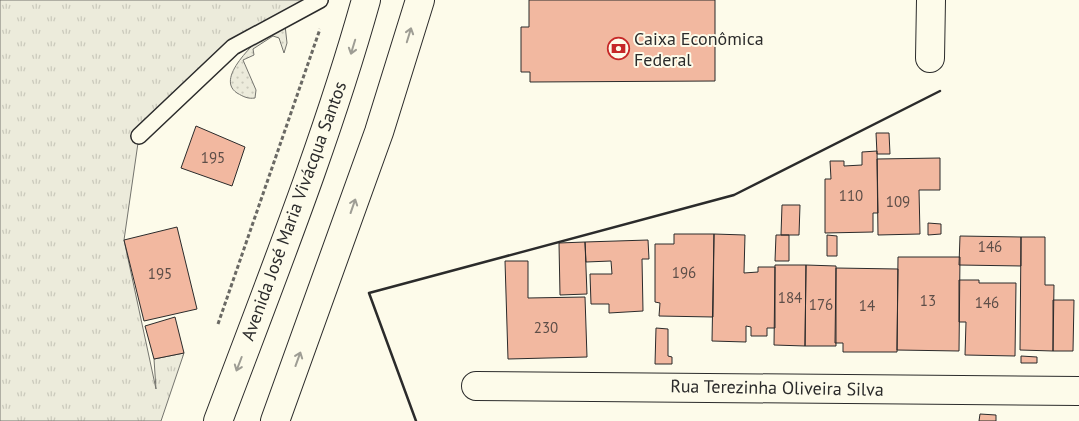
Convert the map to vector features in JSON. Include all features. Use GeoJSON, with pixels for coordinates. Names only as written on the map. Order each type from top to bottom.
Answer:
{"type":"FeatureCollection","features":[{"type":"Feature","properties":{"kind":"main road","name":"Avenida José Maria Vivácqua Santos"},"geometry":{"type":"LineString","coordinates":[[218,421],[297,210],[353,48],[366,0]]}},
{"type":"Feature","properties":{"kind":"main road"},"geometry":{"type":"LineString","coordinates":[[275,421],[379,132],[420,0]]}},
{"type":"Feature","properties":{"kind":"main road"},"geometry":{"type":"LineString","coordinates":[[930,58],[931,0]]}},
{"type":"Feature","properties":{"kind":"main road","name":"Rua Terezinha Oliveira Silva"},"geometry":{"type":"LineString","coordinates":[[476,386],[1079,391]]}},
{"type":"Feature","properties":{"kind":"lane"},"geometry":{"type":"LineString","coordinates":[[139,136],[233,47],[320,0]]}},
{"type":"Feature","properties":{"kind":"path"},"geometry":{"type":"LineString","coordinates":[[217,328],[323,20]]}},
{"type":"Feature","properties":{"kind":"green space"},"geometry":{"type":"Polygon","coordinates":[[[0,0],[320,0],[233,47],[139,136],[124,240],[156,389],[154,359],[184,353],[161,421],[0,421],[0,0]]]}},
{"type":"Feature","properties":{"kind":"green space"},"geometry":{"type":"Polygon","coordinates":[[[285,25],[287,43],[284,53],[279,38],[273,36],[253,49],[254,55],[243,60],[256,90],[255,98],[237,93],[231,86],[231,77],[241,58],[272,26],[285,25]]]}},
{"type":"Feature","properties":{"kind":"building","name":"Caixa Econômica Federal"},"geometry":{"type":"Polygon","coordinates":[[[529,0],[715,0],[715,81],[530,82],[530,72],[521,72],[521,27],[529,27],[529,0]]]}},
{"type":"Feature","properties":{"kind":"building"},"geometry":{"type":"Polygon","coordinates":[[[196,126],[245,147],[232,186],[181,168],[196,126]]]}},
{"type":"Feature","properties":{"kind":"building"},"geometry":{"type":"Polygon","coordinates":[[[876,133],[889,133],[890,154],[877,154],[876,133]]]}},
{"type":"Feature","properties":{"kind":"building"},"geometry":{"type":"Polygon","coordinates":[[[877,151],[878,213],[873,213],[873,232],[825,233],[825,179],[831,179],[830,161],[844,161],[844,166],[862,165],[862,152],[877,151]]]}},
{"type":"Feature","properties":{"kind":"building"},"geometry":{"type":"Polygon","coordinates":[[[940,158],[940,190],[919,190],[920,234],[878,235],[877,159],[940,158]]]}},
{"type":"Feature","properties":{"kind":"building"},"geometry":{"type":"Polygon","coordinates":[[[782,205],[800,205],[799,235],[781,235],[782,205]]]}},
{"type":"Feature","properties":{"kind":"building"},"geometry":{"type":"Polygon","coordinates":[[[928,223],[941,224],[941,234],[928,235],[928,223]]]}},
{"type":"Feature","properties":{"kind":"building"},"geometry":{"type":"Polygon","coordinates":[[[177,227],[197,309],[144,321],[124,240],[177,227]]]}},
{"type":"Feature","properties":{"kind":"building"},"geometry":{"type":"Polygon","coordinates":[[[674,234],[714,234],[713,317],[659,316],[660,303],[655,302],[655,244],[674,244],[674,234]]]}},
{"type":"Feature","properties":{"kind":"building"},"geometry":{"type":"Polygon","coordinates":[[[714,234],[745,235],[744,273],[758,272],[758,267],[775,267],[775,328],[767,328],[767,336],[751,336],[751,327],[746,326],[746,342],[712,341],[714,234]]]}},
{"type":"Feature","properties":{"kind":"building"},"geometry":{"type":"Polygon","coordinates":[[[776,235],[789,235],[789,261],[775,261],[776,235]]]}},
{"type":"Feature","properties":{"kind":"building"},"geometry":{"type":"Polygon","coordinates":[[[827,235],[837,236],[837,256],[827,256],[827,235]]]}},
{"type":"Feature","properties":{"kind":"building"},"geometry":{"type":"Polygon","coordinates":[[[960,236],[1021,237],[1021,266],[959,265],[960,236]]]}},
{"type":"Feature","properties":{"kind":"building"},"geometry":{"type":"Polygon","coordinates":[[[1021,237],[1045,237],[1045,285],[1054,285],[1053,351],[1020,350],[1021,237]]]}},
{"type":"Feature","properties":{"kind":"building"},"geometry":{"type":"Polygon","coordinates":[[[648,240],[649,259],[642,259],[643,311],[609,313],[609,304],[591,304],[590,274],[612,274],[611,261],[586,262],[585,242],[648,240]]]}},
{"type":"Feature","properties":{"kind":"building"},"geometry":{"type":"Polygon","coordinates":[[[585,242],[587,294],[560,295],[559,243],[585,242]]]}},
{"type":"Feature","properties":{"kind":"building"},"geometry":{"type":"Polygon","coordinates":[[[898,257],[960,257],[959,351],[897,350],[898,257]]]}},
{"type":"Feature","properties":{"kind":"building"},"geometry":{"type":"Polygon","coordinates":[[[505,261],[528,261],[528,298],[585,297],[587,357],[508,359],[505,261]]]}},
{"type":"Feature","properties":{"kind":"building"},"geometry":{"type":"Polygon","coordinates":[[[775,265],[806,265],[805,346],[774,345],[775,265]]]}},
{"type":"Feature","properties":{"kind":"building"},"geometry":{"type":"Polygon","coordinates":[[[806,265],[836,266],[836,346],[805,346],[806,265]]]}},
{"type":"Feature","properties":{"kind":"building"},"geometry":{"type":"Polygon","coordinates":[[[836,268],[898,269],[897,352],[843,352],[843,343],[835,343],[836,268]]]}},
{"type":"Feature","properties":{"kind":"building"},"geometry":{"type":"Polygon","coordinates":[[[959,280],[979,280],[979,283],[1016,283],[1015,356],[965,355],[966,322],[959,322],[959,280]]]}},
{"type":"Feature","properties":{"kind":"building"},"geometry":{"type":"Polygon","coordinates":[[[1053,300],[1074,300],[1073,351],[1053,351],[1053,300]]]}},
{"type":"Feature","properties":{"kind":"building"},"geometry":{"type":"Polygon","coordinates":[[[175,317],[184,353],[154,359],[145,326],[175,317]]]}},
{"type":"Feature","properties":{"kind":"building"},"geometry":{"type":"Polygon","coordinates":[[[656,328],[668,329],[668,356],[672,357],[672,364],[655,364],[656,328]]]}},
{"type":"Feature","properties":{"kind":"building"},"geometry":{"type":"Polygon","coordinates":[[[1021,356],[1037,357],[1037,363],[1021,363],[1021,356]]]}},
{"type":"Feature","properties":{"kind":"building"},"geometry":{"type":"Polygon","coordinates":[[[980,414],[996,415],[996,421],[979,421],[980,414]]]}},
{"type":"Feature","properties":{"kind":"wall"},"geometry":{"type":"LineString","coordinates":[[416,421],[369,293],[734,195],[940,91]]}},
{"type":"Feature","properties":{"kind":"place","name":"Caixa Econômica Federal"},"geometry":{"type":"Point","coordinates":[618,49]}}]}
